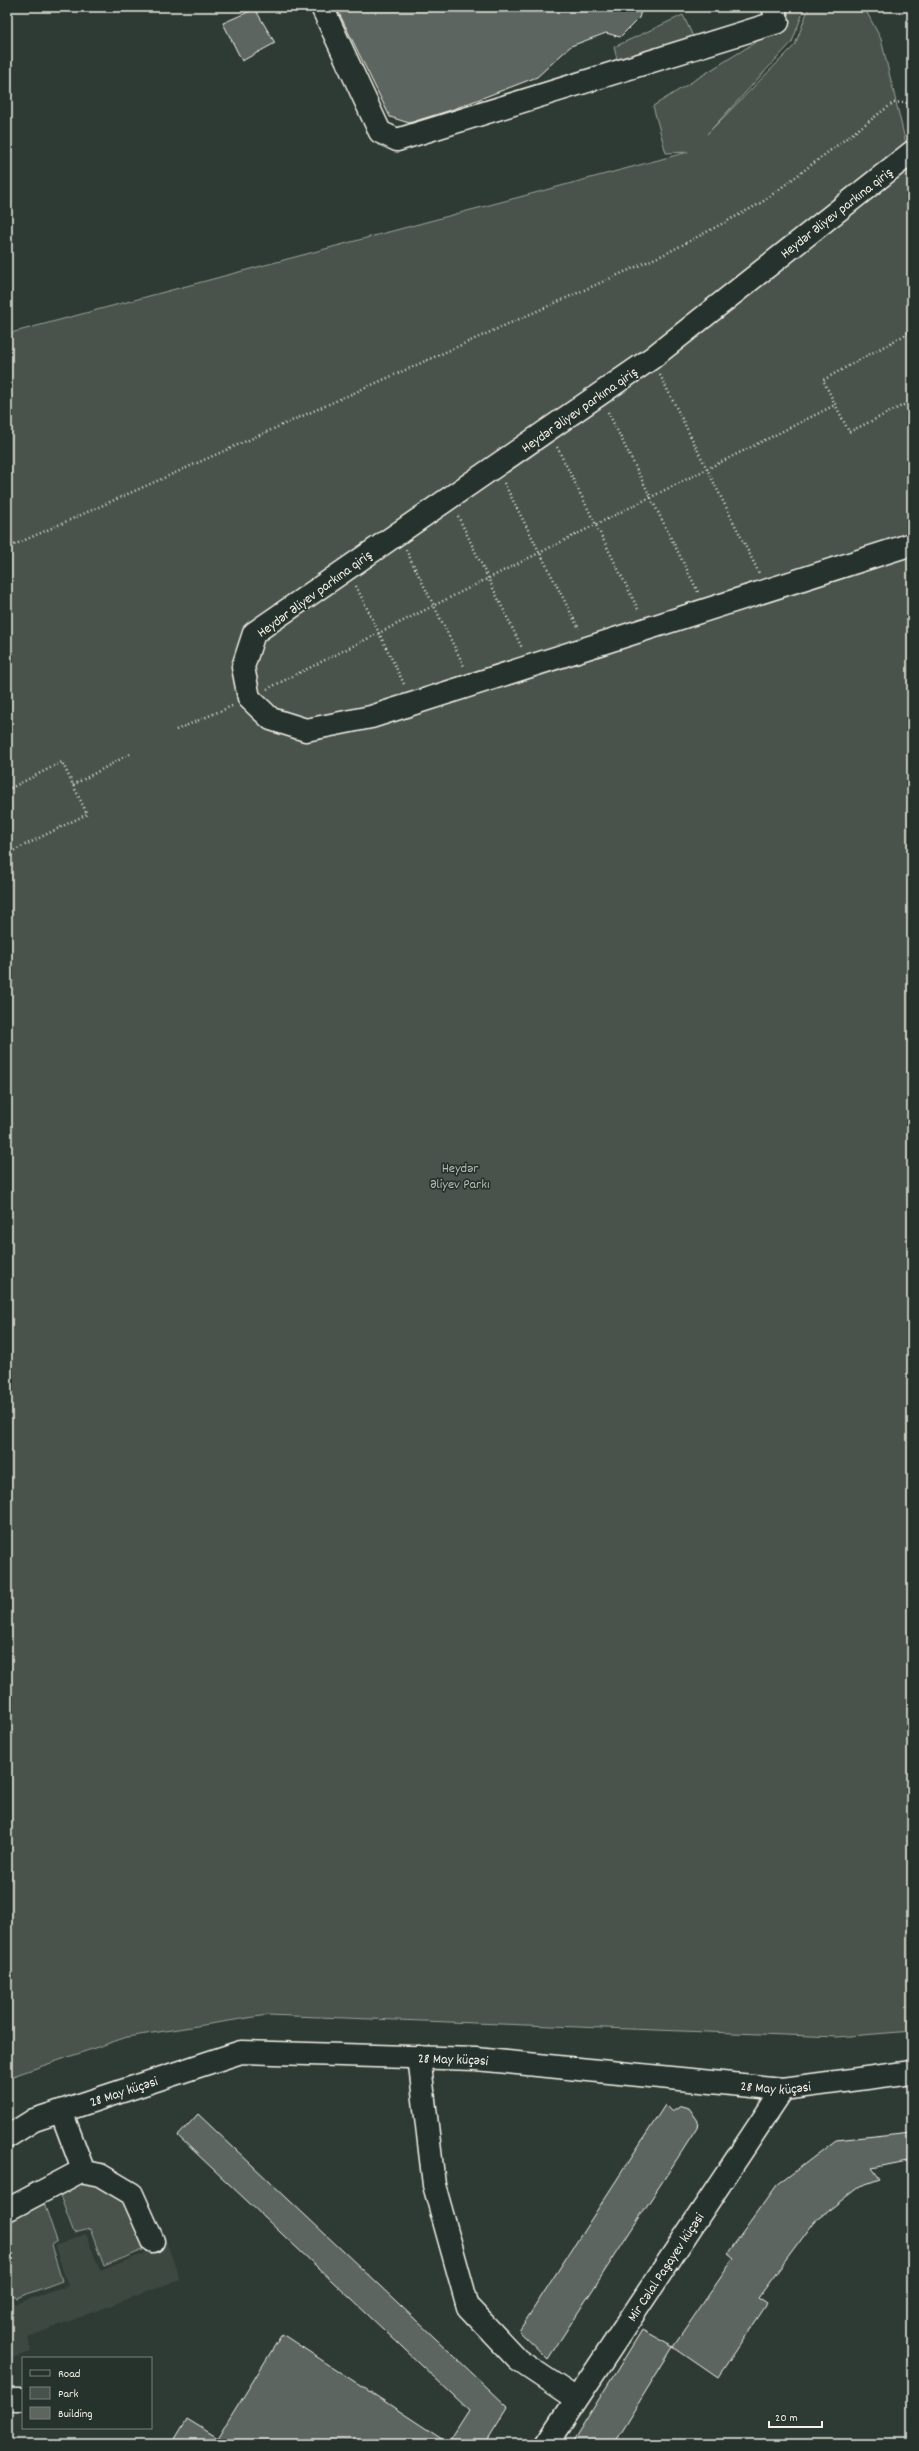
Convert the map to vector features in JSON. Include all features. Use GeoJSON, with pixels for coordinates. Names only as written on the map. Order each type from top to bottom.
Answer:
{"type":"FeatureCollection","features":[{"type":"Feature","properties":{"kind":"main road"},"geometry":{"type":"LineString","coordinates":[[322,7],[380,132],[397,140],[778,22],[773,7]]}},
{"type":"Feature","properties":{"kind":"main road","name":"Heydər Əliyev parkına qiriş"},"geometry":{"type":"LineString","coordinates":[[249,698],[243,667],[254,633],[347,570],[397,532],[549,430],[652,358],[912,152]]}},
{"type":"Feature","properties":{"kind":"main road"},"geometry":{"type":"LineString","coordinates":[[249,698],[271,719],[306,730],[371,717],[912,544]]}},
{"type":"Feature","properties":{"kind":"main road","name":"28 May küçəsi"},"geometry":{"type":"LineString","coordinates":[[7,2137],[34,2120],[241,2052],[476,2059],[783,2089],[912,2072]]}},
{"type":"Feature","properties":{"kind":"main road"},"geometry":{"type":"LineString","coordinates":[[419,2057],[434,2185],[468,2307],[518,2360],[576,2399]]}},
{"type":"Feature","properties":{"kind":"main road","name":"Mir Cəlal Paşayev küçəsi"},"geometry":{"type":"LineString","coordinates":[[547,2444],[783,2089]]}},
{"type":"Feature","properties":{"kind":"main road"},"geometry":{"type":"LineString","coordinates":[[61,2111],[82,2167],[81,2171]]}},
{"type":"Feature","properties":{"kind":"main road"},"geometry":{"type":"LineString","coordinates":[[7,2210],[81,2171],[100,2175],[132,2194],[153,2241]]}},
{"type":"Feature","properties":{"kind":"main road"},"geometry":{"type":"LineString","coordinates":[[7,2399],[22,2399]]}},
{"type":"Feature","properties":{"kind":"path"},"geometry":{"type":"LineString","coordinates":[[7,548],[334,400],[666,253],[761,203],[893,103],[904,102],[912,105]]}},
{"type":"Feature","properties":{"kind":"path"},"geometry":{"type":"LineString","coordinates":[[912,331],[823,380],[849,432],[912,401]]}},
{"type":"Feature","properties":{"kind":"path"},"geometry":{"type":"LineString","coordinates":[[652,358],[768,590]]}},
{"type":"Feature","properties":{"kind":"path"},"geometry":{"type":"LineString","coordinates":[[599,394],[706,610]]}},
{"type":"Feature","properties":{"kind":"path"},"geometry":{"type":"LineString","coordinates":[[176,730],[249,698],[708,470],[835,405]]}},
{"type":"Feature","properties":{"kind":"path"},"geometry":{"type":"LineString","coordinates":[[549,430],[648,628]]}},
{"type":"Feature","properties":{"kind":"path"},"geometry":{"type":"LineString","coordinates":[[496,466],[541,552],[588,648]]}},
{"type":"Feature","properties":{"kind":"path"},"geometry":{"type":"LineString","coordinates":[[449,497],[530,666]]}},
{"type":"Feature","properties":{"kind":"path"},"geometry":{"type":"LineString","coordinates":[[397,532],[473,685]]}},
{"type":"Feature","properties":{"kind":"path"},"geometry":{"type":"LineString","coordinates":[[347,570],[414,704]]}},
{"type":"Feature","properties":{"kind":"path"},"geometry":{"type":"LineString","coordinates":[[73,785],[130,754]]}},
{"type":"Feature","properties":{"kind":"path"},"geometry":{"type":"LineString","coordinates":[[7,790],[62,762],[87,814],[7,854]]}},
{"type":"Feature","properties":{"kind":"shaded area"},"geometry":{"type":"Polygon","coordinates":[[[86,2234],[100,2271],[148,2252],[147,2246],[165,2238],[180,2279],[28,2337],[31,2352],[11,2358],[7,2348],[7,2299],[11,2297],[15,2304],[68,2286],[55,2246],[86,2234]]]}},
{"type":"Feature","properties":{"kind":"green space","name":"Heydər Əliyev Parkı"},"geometry":{"type":"Polygon","coordinates":[[[780,7],[805,7],[792,42],[707,134],[795,45],[809,7],[864,7],[881,39],[912,169],[912,2031],[837,2037],[267,2015],[127,2037],[7,2078],[7,334],[688,152],[666,153],[653,106],[785,24],[780,7]]]}},
{"type":"Feature","properties":{"kind":"green space"},"geometry":{"type":"Polygon","coordinates":[[[683,15],[696,43],[619,67],[614,47],[683,15]]]}},
{"type":"Feature","properties":{"kind":"green space"},"geometry":{"type":"Polygon","coordinates":[[[86,2160],[121,2179],[143,2243],[143,2250],[104,2266],[90,2229],[74,2233],[52,2174],[86,2160]]]}},
{"type":"Feature","properties":{"kind":"green space"},"geometry":{"type":"Polygon","coordinates":[[[36,2180],[57,2241],[51,2245],[62,2281],[16,2298],[13,2295],[7,2299],[7,2199],[36,2180]]]}},
{"type":"Feature","properties":{"kind":"building"},"geometry":{"type":"Polygon","coordinates":[[[336,7],[642,7],[639,18],[620,37],[606,33],[571,46],[537,77],[451,110],[409,123],[390,117],[336,7]]]}},
{"type":"Feature","properties":{"kind":"building"},"geometry":{"type":"Polygon","coordinates":[[[255,9],[275,43],[242,61],[223,23],[255,9]]]}},
{"type":"Feature","properties":{"kind":"building"},"geometry":{"type":"Polygon","coordinates":[[[665,2105],[672,2112],[681,2106],[689,2108],[698,2121],[697,2128],[548,2359],[519,2331],[665,2105]]]}},
{"type":"Feature","properties":{"kind":"building"},"geometry":{"type":"Polygon","coordinates":[[[198,2114],[508,2407],[485,2444],[172,2444],[187,2419],[218,2438],[282,2334],[448,2443],[469,2410],[178,2136],[198,2114]]]}},
{"type":"Feature","properties":{"kind":"building"},"geometry":{"type":"Polygon","coordinates":[[[912,2132],[912,2160],[872,2168],[880,2179],[860,2186],[815,2221],[758,2298],[767,2304],[718,2378],[673,2347],[734,2258],[728,2253],[776,2186],[836,2140],[912,2132]]]}},
{"type":"Feature","properties":{"kind":"building"},"geometry":{"type":"Polygon","coordinates":[[[642,2330],[673,2347],[617,2438],[611,2444],[571,2444],[642,2330]]]}}]}
